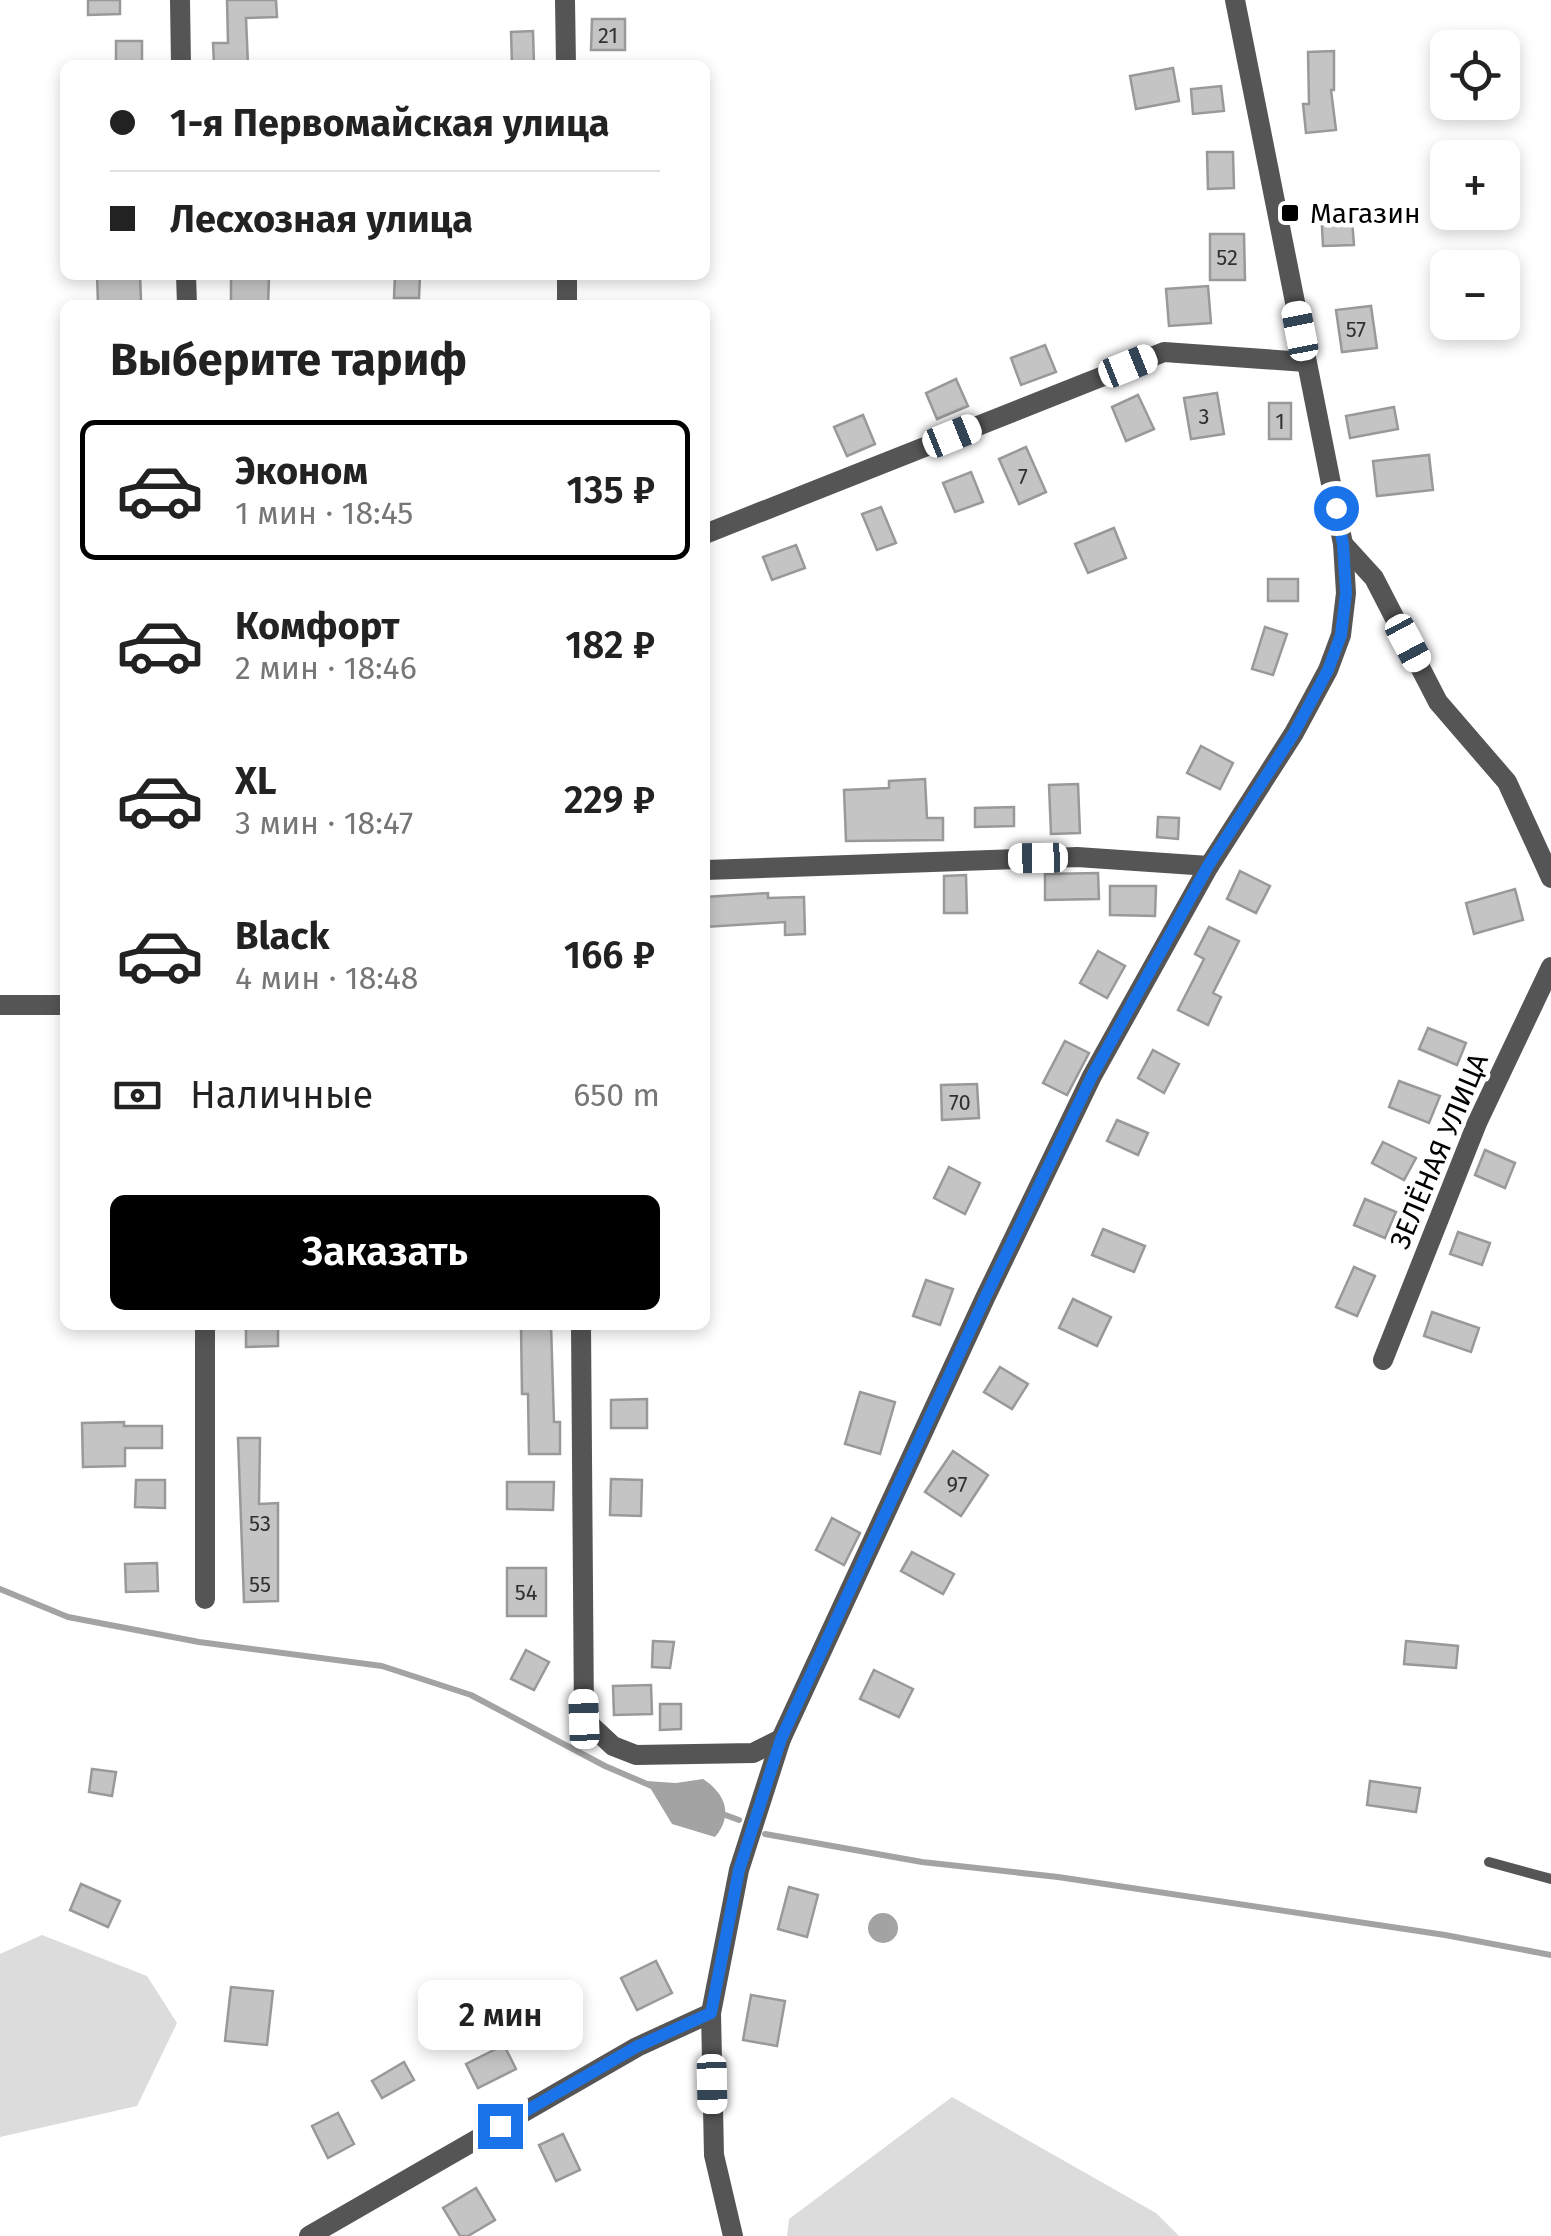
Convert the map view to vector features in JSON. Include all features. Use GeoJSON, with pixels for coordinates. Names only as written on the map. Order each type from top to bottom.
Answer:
{"type":"FeatureCollection","features":[{"type":"Feature","properties":{"kind":"street"},"geometry":{"type":"LineString","coordinates":[[180,0],[181,60]]}},
{"type":"Feature","properties":{"kind":"street"},"geometry":{"type":"LineString","coordinates":[[565,0],[566,60]]}},
{"type":"Feature","properties":{"kind":"street"},"geometry":{"type":"LineString","coordinates":[[733,2236],[714,2156],[711,2013],[741,1907],[739,1870],[781,1739],[976,1316],[1092,1076],[1208,866],[1294,733],[1328,670],[1343,621],[1343,544],[1234,0]]}},
{"type":"Feature","properties":{"kind":"street"},"geometry":{"type":"LineString","coordinates":[[710,532],[1164,352],[1306,362]]}},
{"type":"Feature","properties":{"kind":"street"},"geometry":{"type":"LineString","coordinates":[[1343,544],[1374,578],[1438,702],[1508,782],[1551,878]]}},
{"type":"Feature","properties":{"kind":"street"},"geometry":{"type":"LineString","coordinates":[[710,870],[1077,857],[1208,866]]}},
{"type":"Feature","properties":{"kind":"street","name":"ЗЕЛЁНАЯ УЛИЦА"},"geometry":{"type":"LineString","coordinates":[[1383,1360],[1477,1123],[1551,967]]}},
{"type":"Feature","properties":{"kind":"street"},"geometry":{"type":"LineString","coordinates":[[0,1005],[60,1005]]}},
{"type":"Feature","properties":{"kind":"street"},"geometry":{"type":"LineString","coordinates":[[205,1330],[205,1599]]}},
{"type":"Feature","properties":{"kind":"street"},"geometry":{"type":"LineString","coordinates":[[581,1330],[584,1719],[613,1746],[636,1755],[752,1753],[781,1739]]}},
{"type":"Feature","properties":{"kind":"street"},"geometry":{"type":"LineString","coordinates":[[308,2236],[636,2047],[711,2013]]}},
{"type":"Feature","properties":{"kind":"lane"},"geometry":{"type":"LineString","coordinates":[[1488,1862],[1551,1879]]}},
{"type":"Feature","properties":{"kind":"shaded area"},"geometry":{"type":"Polygon","coordinates":[[[703,1779],[717,1791],[724,1805],[724,1821],[715,1837],[672,1824],[646,1781],[676,1783],[703,1779]]]}},
{"type":"Feature","properties":{"kind":"shaded area"},"geometry":{"type":"Polygon","coordinates":[[[883,1913],[894,1917],[898,1928],[894,1939],[883,1943],[872,1939],[868,1928],[872,1917],[883,1913]]]}},
{"type":"Feature","properties":{"kind":"shaded area"},"geometry":{"type":"Polygon","coordinates":[[[42,1935],[147,1976],[177,2023],[137,2106],[0,2137],[0,1954],[42,1935]]]}},
{"type":"Feature","properties":{"kind":"shaded area"},"geometry":{"type":"Polygon","coordinates":[[[952,2097],[1156,2213],[1179,2236],[787,2236],[789,2219],[952,2097]]]}},
{"type":"Feature","properties":{"kind":"building"},"geometry":{"type":"Polygon","coordinates":[[[88,0],[120,0],[120,14],[88,15],[88,0]]]}},
{"type":"Feature","properties":{"kind":"building"},"geometry":{"type":"Polygon","coordinates":[[[227,0],[276,0],[277,17],[246,18],[248,60],[214,60],[213,43],[228,43],[227,0]]]}},
{"type":"Feature","properties":{"kind":"building"},"geometry":{"type":"Polygon","coordinates":[[[592,19],[625,19],[625,50],[591,50],[592,19]]]}},
{"type":"Feature","properties":{"kind":"building"},"geometry":{"type":"Polygon","coordinates":[[[533,31],[534,60],[512,60],[511,32],[533,31]]]}},
{"type":"Feature","properties":{"kind":"building"},"geometry":{"type":"Polygon","coordinates":[[[116,41],[142,41],[142,60],[116,60],[116,41]]]}},
{"type":"Feature","properties":{"kind":"building"},"geometry":{"type":"Polygon","coordinates":[[[1334,51],[1331,90],[1336,130],[1306,133],[1303,104],[1309,104],[1308,52],[1334,51]]]}},
{"type":"Feature","properties":{"kind":"building"},"geometry":{"type":"Polygon","coordinates":[[[1173,68],[1179,101],[1136,109],[1130,76],[1173,68]]]}},
{"type":"Feature","properties":{"kind":"building"},"geometry":{"type":"Polygon","coordinates":[[[1221,86],[1224,111],[1193,114],[1191,89],[1221,86]]]}},
{"type":"Feature","properties":{"kind":"building"},"geometry":{"type":"Polygon","coordinates":[[[1207,152],[1233,152],[1234,188],[1208,189],[1207,152]]]}},
{"type":"Feature","properties":{"kind":"building"},"geometry":{"type":"Polygon","coordinates":[[[1351,207],[1354,245],[1323,246],[1321,209],[1351,207]]]}},
{"type":"Feature","properties":{"kind":"building"},"geometry":{"type":"Polygon","coordinates":[[[1210,234],[1244,234],[1245,280],[1210,280],[1210,234]]]}},
{"type":"Feature","properties":{"kind":"building"},"geometry":{"type":"Polygon","coordinates":[[[97,280],[140,280],[141,300],[98,300],[97,280]]]}},
{"type":"Feature","properties":{"kind":"building"},"geometry":{"type":"Polygon","coordinates":[[[231,280],[269,280],[268,300],[231,300],[231,280]]]}},
{"type":"Feature","properties":{"kind":"building"},"geometry":{"type":"Polygon","coordinates":[[[395,280],[420,280],[419,298],[394,298],[395,280]]]}},
{"type":"Feature","properties":{"kind":"building"},"geometry":{"type":"Polygon","coordinates":[[[1208,286],[1211,323],[1169,326],[1166,289],[1208,286]]]}},
{"type":"Feature","properties":{"kind":"building"},"geometry":{"type":"Polygon","coordinates":[[[1371,306],[1377,348],[1342,352],[1336,310],[1371,306]]]}},
{"type":"Feature","properties":{"kind":"building"},"geometry":{"type":"Polygon","coordinates":[[[1045,345],[1056,372],[1021,385],[1011,358],[1045,345]]]}},
{"type":"Feature","properties":{"kind":"building"},"geometry":{"type":"Polygon","coordinates":[[[956,379],[968,406],[937,419],[926,393],[956,379]]]}},
{"type":"Feature","properties":{"kind":"building"},"geometry":{"type":"Polygon","coordinates":[[[1217,393],[1224,434],[1191,439],[1184,398],[1217,393]]]}},
{"type":"Feature","properties":{"kind":"building"},"geometry":{"type":"Polygon","coordinates":[[[1138,395],[1154,429],[1126,441],[1112,407],[1138,395]]]}},
{"type":"Feature","properties":{"kind":"building"},"geometry":{"type":"Polygon","coordinates":[[[1269,403],[1291,403],[1291,439],[1269,439],[1269,403]]]}},
{"type":"Feature","properties":{"kind":"building"},"geometry":{"type":"Polygon","coordinates":[[[1394,407],[1398,429],[1350,438],[1346,416],[1394,407]]]}},
{"type":"Feature","properties":{"kind":"building"},"geometry":{"type":"Polygon","coordinates":[[[863,415],[875,444],[847,456],[834,427],[863,415]]]}},
{"type":"Feature","properties":{"kind":"building"},"geometry":{"type":"Polygon","coordinates":[[[1026,447],[1046,492],[1019,504],[999,459],[1026,447]]]}},
{"type":"Feature","properties":{"kind":"building"},"geometry":{"type":"Polygon","coordinates":[[[1429,455],[1433,490],[1377,496],[1373,461],[1429,455]]]}},
{"type":"Feature","properties":{"kind":"building"},"geometry":{"type":"Polygon","coordinates":[[[971,472],[983,502],[955,512],[943,483],[971,472]]]}},
{"type":"Feature","properties":{"kind":"building"},"geometry":{"type":"Polygon","coordinates":[[[881,507],[896,543],[877,550],[862,514],[881,507]]]}},
{"type":"Feature","properties":{"kind":"building"},"geometry":{"type":"Polygon","coordinates":[[[1114,528],[1126,558],[1088,573],[1075,544],[1114,528]]]}},
{"type":"Feature","properties":{"kind":"building"},"geometry":{"type":"Polygon","coordinates":[[[796,545],[805,568],[772,580],[763,557],[796,545]]]}},
{"type":"Feature","properties":{"kind":"building"},"geometry":{"type":"Polygon","coordinates":[[[1268,579],[1298,579],[1298,601],[1268,601],[1268,579]]]}},
{"type":"Feature","properties":{"kind":"building"},"geometry":{"type":"Polygon","coordinates":[[[1265,627],[1287,634],[1273,675],[1252,669],[1265,627]]]}},
{"type":"Feature","properties":{"kind":"building"},"geometry":{"type":"Polygon","coordinates":[[[1201,746],[1233,763],[1220,789],[1187,773],[1201,746]]]}},
{"type":"Feature","properties":{"kind":"building"},"geometry":{"type":"Polygon","coordinates":[[[925,779],[927,818],[943,818],[943,840],[846,841],[844,790],[889,788],[889,781],[925,779]]]}},
{"type":"Feature","properties":{"kind":"building"},"geometry":{"type":"Polygon","coordinates":[[[1078,784],[1080,833],[1051,834],[1049,785],[1078,784]]]}},
{"type":"Feature","properties":{"kind":"building"},"geometry":{"type":"Polygon","coordinates":[[[1014,807],[1014,826],[975,827],[975,808],[1014,807]]]}},
{"type":"Feature","properties":{"kind":"building"},"geometry":{"type":"Polygon","coordinates":[[[1158,817],[1179,818],[1178,839],[1157,837],[1158,817]]]}},
{"type":"Feature","properties":{"kind":"building"},"geometry":{"type":"Polygon","coordinates":[[[1240,871],[1270,886],[1256,913],[1227,899],[1240,871]]]}},
{"type":"Feature","properties":{"kind":"building"},"geometry":{"type":"Polygon","coordinates":[[[1098,873],[1099,899],[1045,900],[1045,874],[1098,873]]]}},
{"type":"Feature","properties":{"kind":"building"},"geometry":{"type":"Polygon","coordinates":[[[966,875],[967,913],[944,913],[944,876],[966,875]]]}},
{"type":"Feature","properties":{"kind":"building"},"geometry":{"type":"Polygon","coordinates":[[[1110,886],[1156,886],[1155,916],[1110,915],[1110,886]]]}},
{"type":"Feature","properties":{"kind":"building"},"geometry":{"type":"Polygon","coordinates":[[[1515,889],[1523,920],[1474,934],[1466,903],[1515,889]]]}},
{"type":"Feature","properties":{"kind":"building"},"geometry":{"type":"Polygon","coordinates":[[[768,893],[768,898],[804,897],[805,934],[785,935],[785,922],[710,927],[710,897],[768,893]]]}},
{"type":"Feature","properties":{"kind":"building"},"geometry":{"type":"Polygon","coordinates":[[[1209,927],[1239,941],[1213,993],[1221,997],[1208,1025],[1178,1010],[1204,959],[1195,954],[1209,927]]]}},
{"type":"Feature","properties":{"kind":"building"},"geometry":{"type":"Polygon","coordinates":[[[1098,951],[1125,966],[1107,998],[1080,983],[1098,951]]]}},
{"type":"Feature","properties":{"kind":"building"},"geometry":{"type":"Polygon","coordinates":[[[1428,1028],[1466,1043],[1457,1065],[1419,1049],[1428,1028]]]}},
{"type":"Feature","properties":{"kind":"building"},"geometry":{"type":"Polygon","coordinates":[[[1065,1041],[1089,1053],[1067,1095],[1043,1083],[1065,1041]]]}},
{"type":"Feature","properties":{"kind":"building"},"geometry":{"type":"Polygon","coordinates":[[[1153,1050],[1179,1064],[1164,1093],[1138,1078],[1153,1050]]]}},
{"type":"Feature","properties":{"kind":"building"},"geometry":{"type":"Polygon","coordinates":[[[1399,1081],[1440,1096],[1429,1123],[1389,1107],[1399,1081]]]}},
{"type":"Feature","properties":{"kind":"building"},"geometry":{"type":"Polygon","coordinates":[[[977,1084],[979,1118],[942,1120],[941,1085],[977,1084]]]}},
{"type":"Feature","properties":{"kind":"building"},"geometry":{"type":"Polygon","coordinates":[[[1117,1120],[1148,1133],[1138,1155],[1107,1141],[1117,1120]]]}},
{"type":"Feature","properties":{"kind":"building"},"geometry":{"type":"Polygon","coordinates":[[[1383,1142],[1416,1158],[1404,1180],[1372,1163],[1383,1142]]]}},
{"type":"Feature","properties":{"kind":"building"},"geometry":{"type":"Polygon","coordinates":[[[1485,1150],[1515,1163],[1505,1188],[1475,1175],[1485,1150]]]}},
{"type":"Feature","properties":{"kind":"building"},"geometry":{"type":"Polygon","coordinates":[[[949,1167],[980,1183],[965,1214],[934,1198],[949,1167]]]}},
{"type":"Feature","properties":{"kind":"building"},"geometry":{"type":"Polygon","coordinates":[[[1365,1199],[1396,1212],[1385,1238],[1354,1225],[1365,1199]]]}},
{"type":"Feature","properties":{"kind":"building"},"geometry":{"type":"Polygon","coordinates":[[[1103,1229],[1145,1246],[1134,1272],[1092,1255],[1103,1229]]]}},
{"type":"Feature","properties":{"kind":"building"},"geometry":{"type":"Polygon","coordinates":[[[1458,1232],[1490,1243],[1482,1265],[1450,1254],[1458,1232]]]}},
{"type":"Feature","properties":{"kind":"building"},"geometry":{"type":"Polygon","coordinates":[[[1354,1267],[1375,1276],[1357,1316],[1336,1307],[1354,1267]]]}},
{"type":"Feature","properties":{"kind":"building"},"geometry":{"type":"Polygon","coordinates":[[[926,1280],[953,1289],[940,1325],[913,1316],[926,1280]]]}},
{"type":"Feature","properties":{"kind":"building"},"geometry":{"type":"Polygon","coordinates":[[[1073,1299],[1111,1317],[1097,1346],[1059,1328],[1073,1299]]]}},
{"type":"Feature","properties":{"kind":"building"},"geometry":{"type":"Polygon","coordinates":[[[1432,1312],[1479,1328],[1471,1352],[1424,1336],[1432,1312]]]}},
{"type":"Feature","properties":{"kind":"building"},"geometry":{"type":"Polygon","coordinates":[[[246,1330],[278,1330],[278,1346],[246,1347],[246,1330]]]}},
{"type":"Feature","properties":{"kind":"building"},"geometry":{"type":"Polygon","coordinates":[[[521,1330],[551,1330],[554,1422],[560,1422],[560,1454],[529,1454],[528,1394],[522,1394],[521,1330]]]}},
{"type":"Feature","properties":{"kind":"building"},"geometry":{"type":"Polygon","coordinates":[[[1000,1367],[1028,1384],[1012,1409],[984,1392],[1000,1367]]]}},
{"type":"Feature","properties":{"kind":"building"},"geometry":{"type":"Polygon","coordinates":[[[860,1392],[895,1402],[880,1454],[845,1444],[860,1392]]]}},
{"type":"Feature","properties":{"kind":"building"},"geometry":{"type":"Polygon","coordinates":[[[647,1399],[647,1428],[611,1428],[611,1400],[647,1399]]]}},
{"type":"Feature","properties":{"kind":"building"},"geometry":{"type":"Polygon","coordinates":[[[124,1422],[124,1426],[162,1426],[162,1448],[125,1448],[125,1466],[83,1467],[82,1423],[124,1422]]]}},
{"type":"Feature","properties":{"kind":"building"},"geometry":{"type":"Polygon","coordinates":[[[238,1438],[260,1438],[259,1504],[278,1503],[278,1601],[244,1602],[238,1438]]]}},
{"type":"Feature","properties":{"kind":"building"},"geometry":{"type":"Polygon","coordinates":[[[953,1451],[988,1475],[961,1516],[925,1492],[953,1451]]]}},
{"type":"Feature","properties":{"kind":"building"},"geometry":{"type":"Polygon","coordinates":[[[611,1479],[642,1480],[641,1516],[610,1515],[611,1479]]]}},
{"type":"Feature","properties":{"kind":"building"},"geometry":{"type":"Polygon","coordinates":[[[136,1480],[165,1480],[165,1508],[135,1507],[136,1480]]]}},
{"type":"Feature","properties":{"kind":"building"},"geometry":{"type":"Polygon","coordinates":[[[507,1482],[554,1482],[553,1510],[507,1509],[507,1482]]]}},
{"type":"Feature","properties":{"kind":"building"},"geometry":{"type":"Polygon","coordinates":[[[832,1518],[860,1533],[844,1565],[816,1550],[832,1518]]]}},
{"type":"Feature","properties":{"kind":"building"},"geometry":{"type":"Polygon","coordinates":[[[912,1552],[954,1574],[943,1594],[901,1571],[912,1552]]]}},
{"type":"Feature","properties":{"kind":"building"},"geometry":{"type":"Polygon","coordinates":[[[157,1563],[158,1591],[126,1592],[125,1564],[157,1563]]]}},
{"type":"Feature","properties":{"kind":"building"},"geometry":{"type":"Polygon","coordinates":[[[507,1568],[546,1568],[546,1616],[507,1616],[507,1568]]]}},
{"type":"Feature","properties":{"kind":"building"},"geometry":{"type":"Polygon","coordinates":[[[653,1641],[674,1642],[670,1668],[652,1667],[653,1641]]]}},
{"type":"Feature","properties":{"kind":"building"},"geometry":{"type":"Polygon","coordinates":[[[1406,1641],[1458,1646],[1456,1668],[1404,1664],[1406,1641]]]}},
{"type":"Feature","properties":{"kind":"building"},"geometry":{"type":"Polygon","coordinates":[[[526,1650],[549,1662],[534,1690],[511,1679],[526,1650]]]}},
{"type":"Feature","properties":{"kind":"building"},"geometry":{"type":"Polygon","coordinates":[[[874,1670],[913,1689],[899,1717],[860,1699],[874,1670]]]}},
{"type":"Feature","properties":{"kind":"building"},"geometry":{"type":"Polygon","coordinates":[[[651,1685],[652,1714],[614,1715],[613,1686],[651,1685]]]}},
{"type":"Feature","properties":{"kind":"building"},"geometry":{"type":"Polygon","coordinates":[[[660,1704],[681,1704],[681,1729],[660,1730],[660,1704]]]}},
{"type":"Feature","properties":{"kind":"building"},"geometry":{"type":"Polygon","coordinates":[[[92,1769],[116,1772],[112,1796],[89,1792],[92,1769]]]}},
{"type":"Feature","properties":{"kind":"building"},"geometry":{"type":"Polygon","coordinates":[[[1370,1781],[1420,1788],[1416,1812],[1367,1805],[1370,1781]]]}},
{"type":"Feature","properties":{"kind":"building"},"geometry":{"type":"Polygon","coordinates":[[[81,1884],[120,1901],[108,1927],[70,1910],[81,1884]]]}},
{"type":"Feature","properties":{"kind":"building"},"geometry":{"type":"Polygon","coordinates":[[[789,1887],[818,1895],[807,1937],[778,1929],[789,1887]]]}},
{"type":"Feature","properties":{"kind":"building"},"geometry":{"type":"Polygon","coordinates":[[[656,1961],[672,1993],[637,2010],[621,1978],[656,1961]]]}},
{"type":"Feature","properties":{"kind":"building"},"geometry":{"type":"Polygon","coordinates":[[[231,1987],[273,1991],[267,2045],[225,2041],[231,1987]]]}},
{"type":"Feature","properties":{"kind":"building"},"geometry":{"type":"Polygon","coordinates":[[[751,1995],[785,2001],[777,2046],[743,2040],[751,1995]]]}},
{"type":"Feature","properties":{"kind":"building"},"geometry":{"type":"Polygon","coordinates":[[[504,2045],[516,2069],[478,2088],[466,2064],[504,2045]]]}},
{"type":"Feature","properties":{"kind":"building"},"geometry":{"type":"Polygon","coordinates":[[[404,2062],[414,2080],[382,2098],[372,2081],[404,2062]]]}},
{"type":"Feature","properties":{"kind":"building"},"geometry":{"type":"Polygon","coordinates":[[[338,2113],[354,2144],[328,2158],[312,2126],[338,2113]]]}},
{"type":"Feature","properties":{"kind":"building"},"geometry":{"type":"Polygon","coordinates":[[[563,2134],[580,2170],[556,2181],[539,2145],[563,2134]]]}},
{"type":"Feature","properties":{"kind":"building"},"geometry":{"type":"Polygon","coordinates":[[[476,2188],[495,2220],[468,2236],[460,2236],[443,2208],[476,2188]]]}},
{"type":"Feature","properties":{"kind":"waterway"},"geometry":{"type":"LineString","coordinates":[[0,1589],[68,1617],[199,1642],[382,1666],[471,1695],[605,1766],[654,1787]]}},
{"type":"Feature","properties":{"kind":"waterway"},"geometry":{"type":"LineString","coordinates":[[717,1812],[739,1820]]}},
{"type":"Feature","properties":{"kind":"waterway"},"geometry":{"type":"LineString","coordinates":[[765,1834],[922,1862],[1058,1877],[1445,1935],[1551,1955]]}},
{"type":"Feature","properties":{"kind":"place","name":"Магазин"},"geometry":{"type":"Point","coordinates":[1290,213]}},
{"type":"Feature","properties":{"kind":"route"},"geometry":{"type":"LineString","coordinates":[[500,2126],[636,2047],[711,2013],[739,1870],[781,1739],[1092,1076],[1208,866],[1294,733],[1328,670],[1341,635],[1346,593],[1336,508]]}}]}
